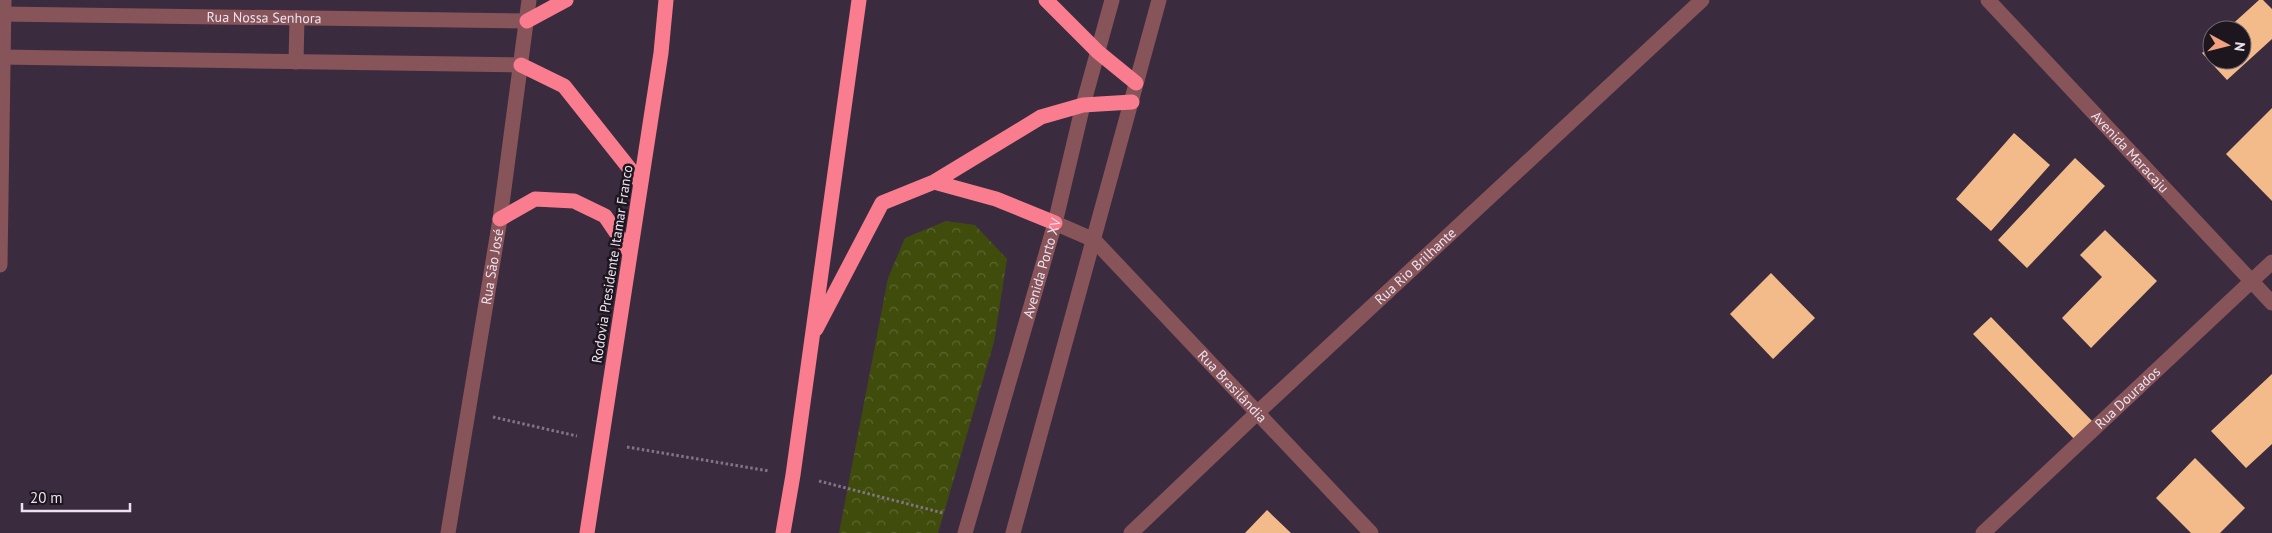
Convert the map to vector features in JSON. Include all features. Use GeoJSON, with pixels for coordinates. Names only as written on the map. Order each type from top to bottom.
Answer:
{"type":"FeatureCollection","features":[{"type":"Feature","properties":{"kind":"highway"},"geometry":{"type":"LineString","coordinates":[[527,20],[566,0]]}},
{"type":"Feature","properties":{"kind":"highway","name":"Rodovia Presidente Itamar Franco"},"geometry":{"type":"LineString","coordinates":[[587,533],[661,53],[666,0]]}},
{"type":"Feature","properties":{"kind":"highway"},"geometry":{"type":"LineString","coordinates":[[783,533],[793,475],[859,0]]}},
{"type":"Feature","properties":{"kind":"highway"},"geometry":{"type":"LineString","coordinates":[[1046,0],[1098,52],[1136,84]]}},
{"type":"Feature","properties":{"kind":"highway"},"geometry":{"type":"LineString","coordinates":[[521,65],[564,86],[641,183]]}},
{"type":"Feature","properties":{"kind":"highway"},"geometry":{"type":"LineString","coordinates":[[811,339],[882,203],[934,182],[1042,117],[1083,105],[1132,102]]}},
{"type":"Feature","properties":{"kind":"highway"},"geometry":{"type":"LineString","coordinates":[[934,182],[996,199],[1055,224]]}},
{"type":"Feature","properties":{"kind":"highway"},"geometry":{"type":"LineString","coordinates":[[500,219],[535,200],[574,201],[605,216],[630,253]]}},
{"type":"Feature","properties":{"kind":"street","name":"Rua São José"},"geometry":{"type":"LineString","coordinates":[[448,533],[500,219],[529,0]]}},
{"type":"Feature","properties":{"kind":"street","name":"Avenida Porto XV"},"geometry":{"type":"LineString","coordinates":[[965,533],[1055,224],[1083,105],[1112,0]]}},
{"type":"Feature","properties":{"kind":"street"},"geometry":{"type":"LineString","coordinates":[[1013,533],[1159,0]]}},
{"type":"Feature","properties":{"kind":"street","name":"Rua Rio Brilhante"},"geometry":{"type":"LineString","coordinates":[[1131,533],[1257,413],[1702,0]]}},
{"type":"Feature","properties":{"kind":"street","name":"Avenida Maracaju"},"geometry":{"type":"LineString","coordinates":[[1988,0],[2272,303]]}},
{"type":"Feature","properties":{"kind":"street","name":"Rua Nossa Senhora"},"geometry":{"type":"LineString","coordinates":[[2,9],[297,18],[527,20]]}},
{"type":"Feature","properties":{"kind":"street"},"geometry":{"type":"LineString","coordinates":[[0,265],[2,9]]}},
{"type":"Feature","properties":{"kind":"street"},"geometry":{"type":"LineString","coordinates":[[296,62],[297,18]]}},
{"type":"Feature","properties":{"kind":"street"},"geometry":{"type":"LineString","coordinates":[[2,57],[521,65]]}},
{"type":"Feature","properties":{"kind":"street"},"geometry":{"type":"LineString","coordinates":[[1055,224],[1094,240]]}},
{"type":"Feature","properties":{"kind":"street","name":"Rua Brasilândia"},"geometry":{"type":"LineString","coordinates":[[1094,240],[1370,533]]}},
{"type":"Feature","properties":{"kind":"street","name":"Rua Dourados"},"geometry":{"type":"LineString","coordinates":[[1983,533],[2272,262]]}},
{"type":"Feature","properties":{"kind":"path"},"geometry":{"type":"LineString","coordinates":[[468,411],[601,442],[793,475],[943,513],[970,516]]}},
{"type":"Feature","properties":{"kind":"green space"},"geometry":{"type":"Polygon","coordinates":[[[946,221],[975,225],[1007,259],[994,342],[938,533],[839,533],[888,278],[905,238],[946,221]]]}},
{"type":"Feature","properties":{"kind":"building"},"geometry":{"type":"Polygon","coordinates":[[[2259,0],[2263,0],[2272,9],[2272,39],[2252,57],[2252,20],[2237,20],[2259,0]]]}},
{"type":"Feature","properties":{"kind":"building"},"geometry":{"type":"Polygon","coordinates":[[[2218,70],[2238,70],[2227,80],[2218,70]]]}},
{"type":"Feature","properties":{"kind":"building"},"geometry":{"type":"Polygon","coordinates":[[[2272,108],[2272,201],[2226,154],[2272,108]]]}},
{"type":"Feature","properties":{"kind":"building"},"geometry":{"type":"Polygon","coordinates":[[[2014,133],[2050,165],[1991,231],[1956,199],[2014,133]]]}},
{"type":"Feature","properties":{"kind":"building"},"geometry":{"type":"Polygon","coordinates":[[[2075,158],[2105,186],[2027,268],[1998,240],[2075,158]]]}},
{"type":"Feature","properties":{"kind":"building"},"geometry":{"type":"Polygon","coordinates":[[[2105,230],[2157,281],[2091,348],[2062,318],[2102,277],[2080,255],[2105,230]]]}},
{"type":"Feature","properties":{"kind":"building"},"geometry":{"type":"Polygon","coordinates":[[[1771,273],[1815,318],[1773,359],[1730,314],[1771,273]]]}},
{"type":"Feature","properties":{"kind":"building"},"geometry":{"type":"Polygon","coordinates":[[[1991,317],[2094,423],[2076,441],[1973,334],[1991,317]]]}},
{"type":"Feature","properties":{"kind":"building"},"geometry":{"type":"Polygon","coordinates":[[[2272,374],[2272,444],[2246,468],[2211,431],[2272,374]]]}},
{"type":"Feature","properties":{"kind":"building"},"geometry":{"type":"Polygon","coordinates":[[[2195,458],[2245,508],[2220,533],[2191,533],[2156,498],[2195,458]]]}},
{"type":"Feature","properties":{"kind":"building"},"geometry":{"type":"Polygon","coordinates":[[[1267,510],[1291,533],[1245,533],[1267,510]]]}}]}
